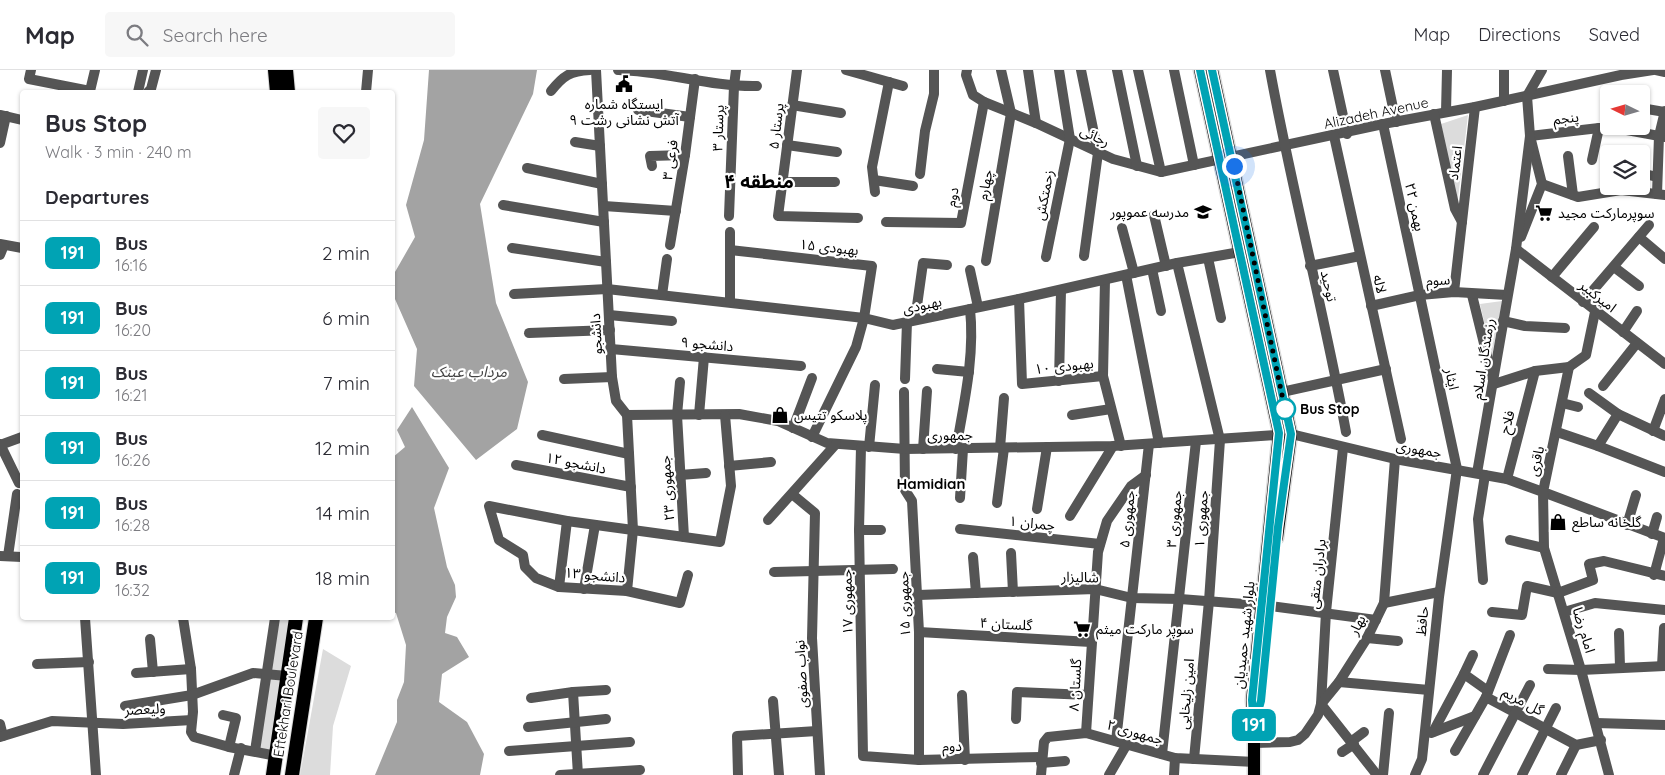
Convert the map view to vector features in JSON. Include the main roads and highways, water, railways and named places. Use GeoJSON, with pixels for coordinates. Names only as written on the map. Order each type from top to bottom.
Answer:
{"type":"FeatureCollection","features":[{"type":"Feature","properties":{"kind":"highway"},"geometry":{"type":"LineString","coordinates":[[275,70],[277,90]]}},
{"type":"Feature","properties":{"kind":"highway"},"geometry":{"type":"LineString","coordinates":[[286,70],[288,90]]}},
{"type":"Feature","properties":{"kind":"highway","name":"Eftekhari Boulevard"},"geometry":{"type":"LineString","coordinates":[[273,775],[296,620]]}},
{"type":"Feature","properties":{"kind":"highway"},"geometry":{"type":"LineString","coordinates":[[291,654],[294,665],[302,668],[306,664],[309,634],[316,620]]}},
{"type":"Feature","properties":{"kind":"highway","name":"Eftekhari Boulevard"},"geometry":{"type":"LineString","coordinates":[[292,775],[316,620]]}},
{"type":"Feature","properties":{"kind":"highway"},"geometry":{"type":"LineString","coordinates":[[282,717],[292,684],[296,682],[302,687],[302,706]]}},
{"type":"Feature","properties":{"kind":"main road","name":"بلوار شهید حمیدیان"},"geometry":{"type":"LineString","coordinates":[[1200,70],[1226,158]]}},
{"type":"Feature","properties":{"kind":"main road","name":"بلوار شهید حمیدیان"},"geometry":{"type":"LineString","coordinates":[[1212,70],[1226,158],[1285,433],[1276,458],[1274,527]]}},
{"type":"Feature","properties":{"kind":"main road","name":"بلوار شهید حمیدیان"},"geometry":{"type":"LineString","coordinates":[[1254,775],[1254,726],[1261,701],[1266,605],[1285,433],[1282,392],[1265,344]]}},
{"type":"Feature","properties":{"kind":"water","name":"مرداب عینک"},"geometry":{"type":"Polygon","coordinates":[[[429,70],[537,70],[533,94],[480,204],[496,303],[528,382],[517,429],[476,460],[414,386],[417,349],[395,299],[395,272],[415,237],[406,205],[424,140],[429,70]]]}},
{"type":"Feature","properties":{"kind":"water"},"geometry":{"type":"Polygon","coordinates":[[[412,407],[449,468],[434,508],[447,567],[455,585],[456,597],[447,617],[445,633],[457,637],[469,657],[442,674],[439,702],[467,722],[484,754],[480,775],[375,775],[397,722],[397,700],[404,682],[406,645],[395,613],[395,455],[405,447],[397,430],[412,407]]]}},
{"type":"Feature","properties":{"kind":"place","name":"ایستگاه شماره ۹ آتش نشانی رشت"},"geometry":{"type":"Point","coordinates":[624,84]}},
{"type":"Feature","properties":{"kind":"place","name":"مدرسه عموپور"},"geometry":{"type":"Point","coordinates":[1203,212]}},
{"type":"Feature","properties":{"kind":"place","name":"سوپرمارکت مجید"},"geometry":{"type":"Point","coordinates":[1544,213]}},
{"type":"Feature","properties":{"kind":"place","name":"Bus Stop"},"geometry":{"type":"Point","coordinates":[1285,409]}},
{"type":"Feature","properties":{"kind":"place","name":"پلاسکو تتیس"},"geometry":{"type":"Point","coordinates":[780,415]}},
{"type":"Feature","properties":{"kind":"place","name":"گلخانه ساطع"},"geometry":{"type":"Point","coordinates":[1558,522]}},
{"type":"Feature","properties":{"kind":"place","name":"سوپر مارکت میثم"},"geometry":{"type":"Point","coordinates":[1082,629]}},
{"type":"Feature","properties":{"kind":"district","name":"منطقه ۴"},"geometry":{"type":"Point","coordinates":[759,181]}},
{"type":"Feature","properties":{"kind":"district","name":"Hamidian"},"geometry":{"type":"Point","coordinates":[931,484]}}]}
